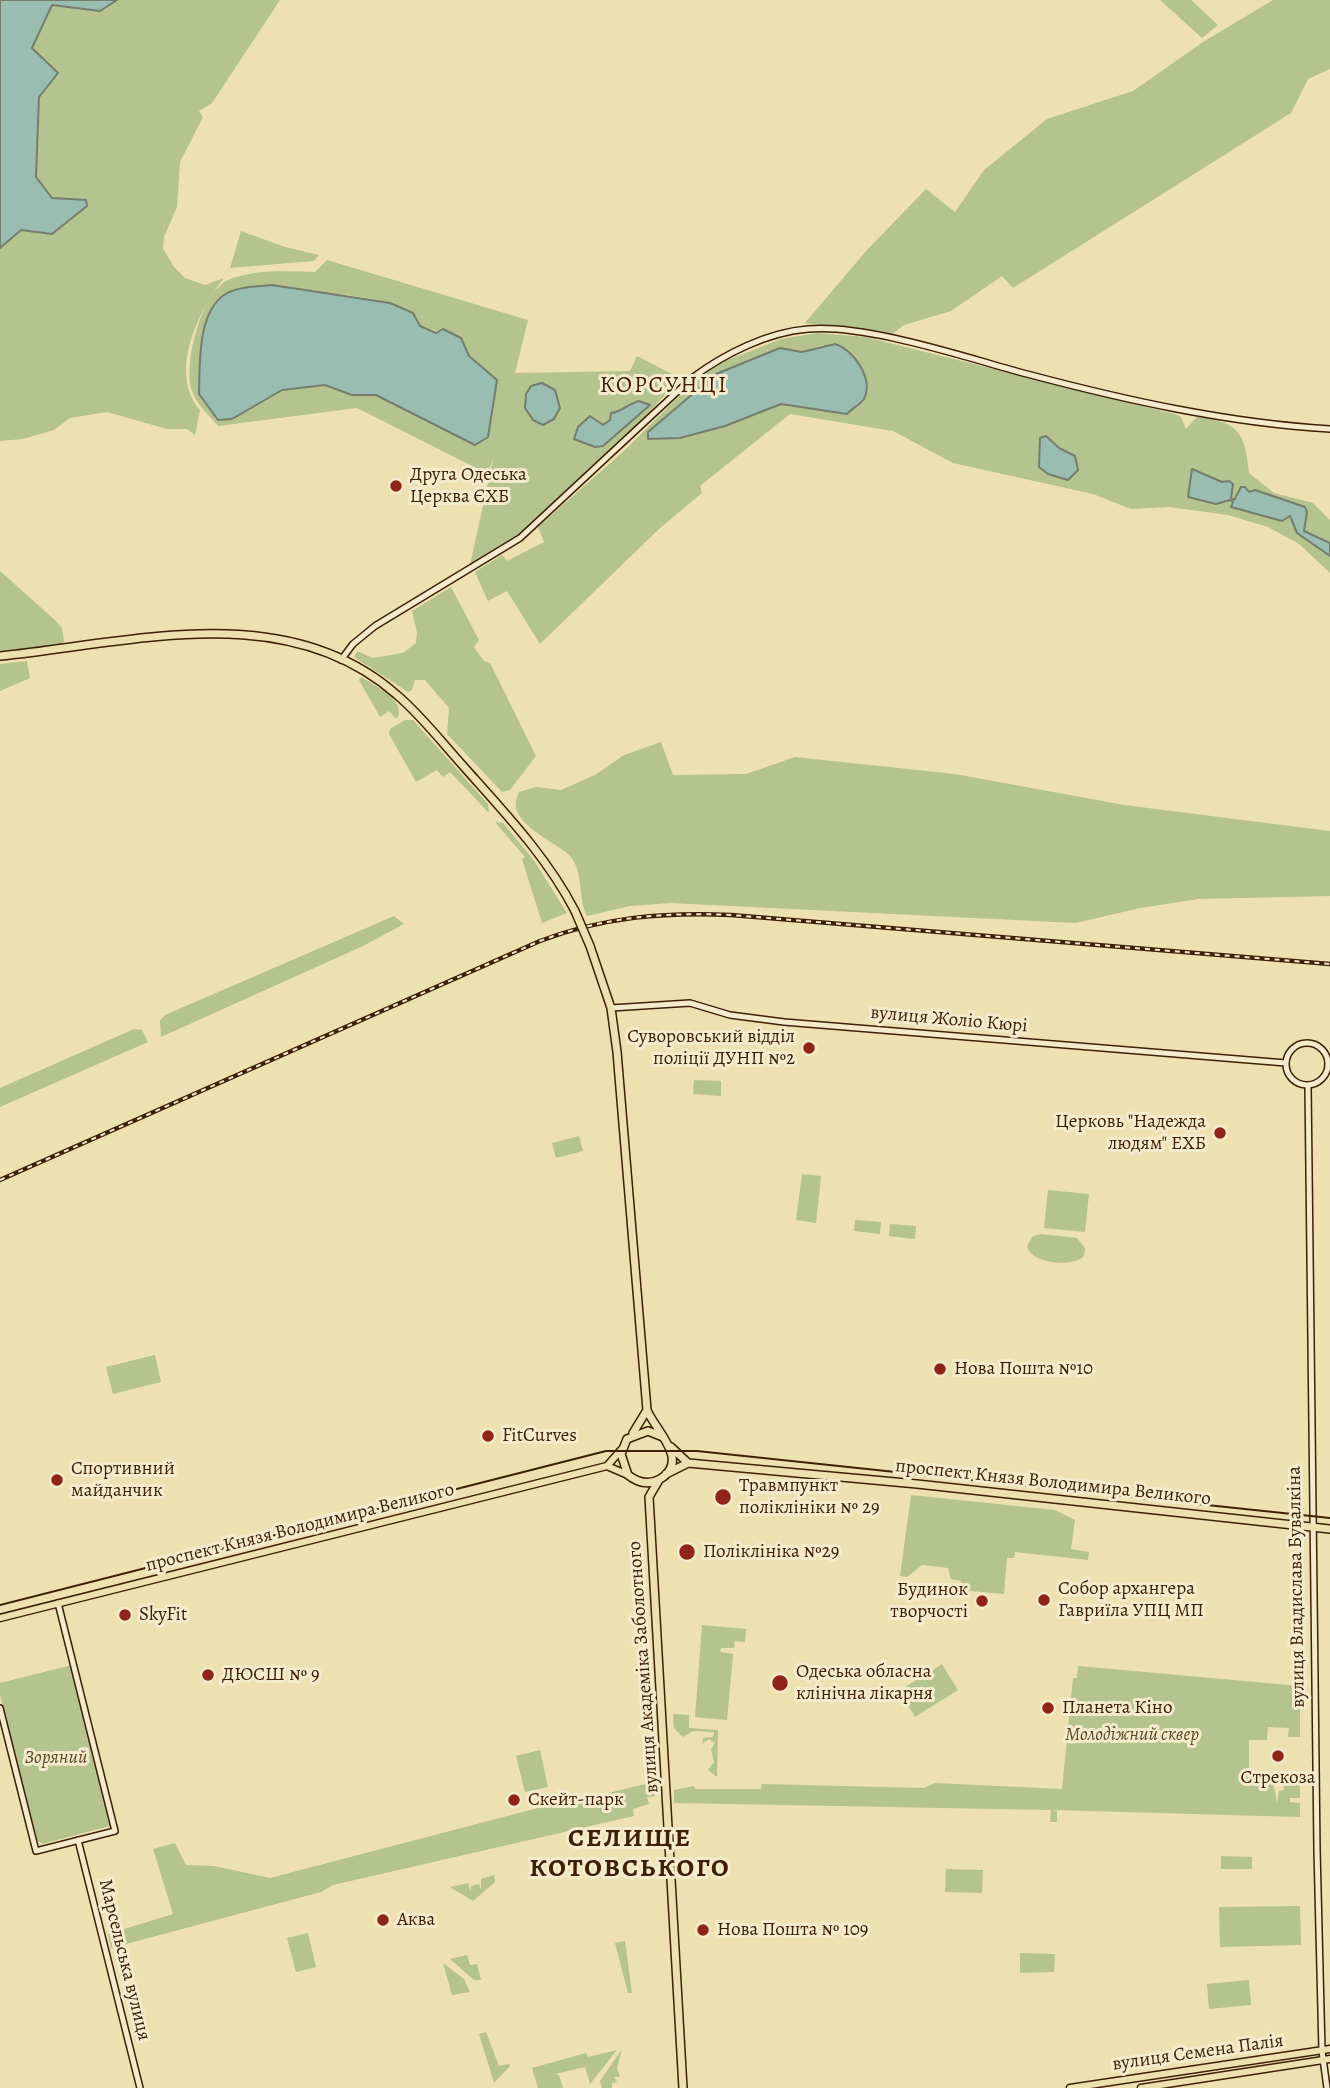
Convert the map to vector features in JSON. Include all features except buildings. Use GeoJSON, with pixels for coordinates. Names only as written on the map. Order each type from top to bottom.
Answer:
{"type":"FeatureCollection","features":[{"type":"Feature","properties":{"kind":"highway"},"geometry":{"type":"LineString","coordinates":[[0,656],[220,632],[279,638],[317,649],[382,683],[418,716],[537,850],[575,911],[611,1008],[647,1410],[666,1440],[688,1463],[663,1477],[643,1482],[635,1480]]}},
{"type":"Feature","properties":{"kind":"highway"},"geometry":{"type":"LineString","coordinates":[[632,1435],[648,1431],[666,1440],[672,1460],[649,1497],[628,1475],[621,1461],[621,1450],[647,1410]]}},
{"type":"Feature","properties":{"kind":"highway","name":"проспект Князя Володимира Великого"},"geometry":{"type":"LineString","coordinates":[[688,1463],[917,1484],[1330,1529]]}},
{"type":"Feature","properties":{"kind":"highway","name":"вулиця Академіка Заболотного"},"geometry":{"type":"LineString","coordinates":[[649,1497],[683,2088]]}},
{"type":"Feature","properties":{"kind":"main road"},"geometry":{"type":"LineString","coordinates":[[621,1450],[607,1466],[628,1475]]}},
{"type":"Feature","properties":{"kind":"main road","name":"проспект Князя Володимира Великого"},"geometry":{"type":"LineString","coordinates":[[0,1618],[607,1466]]}},
{"type":"Feature","properties":{"kind":"main road","name":"вулиця Семена Палія"},"geometry":{"type":"LineString","coordinates":[[1070,2088],[1330,2049]]}},
{"type":"Feature","properties":{"kind":"main road","name":"вулиця Семена Палія"},"geometry":{"type":"LineString","coordinates":[[1141,2088],[1326,2060]]}},
{"type":"Feature","properties":{"kind":"street"},"geometry":{"type":"LineString","coordinates":[[341,660],[352,644],[375,626],[520,538],[703,369],[763,341],[792,331],[832,329],[858,333],[1104,394],[1219,415],[1330,429]]}},
{"type":"Feature","properties":{"kind":"street","name":"вулиця Жоліо Кюрі"},"geometry":{"type":"LineString","coordinates":[[611,1008],[690,1003],[730,1015],[785,1022],[1286,1063]]}},
{"type":"Feature","properties":{"kind":"street"},"geometry":{"type":"LineString","coordinates":[[1306,1042],[1323,1048],[1329,1068],[1321,1080],[1308,1085],[1290,1076],[1286,1063],[1291,1050],[1306,1042]]}},
{"type":"Feature","properties":{"kind":"street","name":"вулиця Владислава Бувалкіна"},"geometry":{"type":"LineString","coordinates":[[1308,1085],[1310,1527],[1322,2051],[1326,2060],[1327,2088]]}},
{"type":"Feature","properties":{"kind":"street"},"geometry":{"type":"LineString","coordinates":[[0,1708],[36,1851],[115,1831],[58,1603]]}},
{"type":"Feature","properties":{"kind":"street","name":"Марсельська вулиця"},"geometry":{"type":"LineString","coordinates":[[78,1840],[140,2088]]}},
{"type":"Feature","properties":{"kind":"green space"},"geometry":{"type":"Polygon","coordinates":[[[0,0],[280,0],[212,103],[199,111],[203,117],[180,162],[177,207],[164,237],[163,248],[174,267],[185,278],[205,285],[224,278],[205,307],[190,342],[187,378],[191,395],[200,410],[195,435],[187,429],[167,429],[107,412],[70,418],[54,430],[23,439],[0,441],[0,0]]]}},
{"type":"Feature","properties":{"kind":"green space"},"geometry":{"type":"Polygon","coordinates":[[[1160,0],[1191,0],[1218,25],[1202,38],[1160,0]]]}},
{"type":"Feature","properties":{"kind":"green space"},"geometry":{"type":"Polygon","coordinates":[[[1273,0],[1330,0],[1330,69],[1308,79],[1291,113],[1013,288],[1002,276],[951,311],[904,325],[891,335],[805,323],[866,251],[926,189],[955,212],[984,170],[1047,119],[1133,91],[1203,42],[1273,0]]]}},
{"type":"Feature","properties":{"kind":"green space"},"geometry":{"type":"Polygon","coordinates":[[[241,231],[285,247],[319,255],[314,261],[230,268],[241,231]]]}},
{"type":"Feature","properties":{"kind":"green space"},"geometry":{"type":"Polygon","coordinates":[[[327,260],[528,320],[515,373],[630,371],[637,356],[672,374],[675,384],[639,423],[517,536],[470,565],[494,455],[488,474],[357,408],[218,426],[194,396],[190,379],[192,347],[203,312],[220,286],[230,279],[251,274],[272,271],[315,272],[327,260]],[[296,288],[240,289],[226,295],[216,304],[208,317],[204,332],[199,394],[244,413],[261,400],[282,390],[325,385],[352,395],[376,395],[475,445],[497,380],[469,356],[461,338],[420,326],[411,315],[382,301],[296,288]]]}},
{"type":"Feature","properties":{"kind":"green space"},"geometry":{"type":"Polygon","coordinates":[[[818,333],[865,337],[1175,414],[1181,417],[1186,429],[1197,417],[1222,422],[1237,431],[1242,438],[1249,473],[1274,493],[1313,503],[1330,520],[1330,573],[1299,544],[1268,527],[1228,515],[1169,507],[1131,509],[1093,494],[953,463],[893,431],[790,414],[700,486],[702,493],[659,529],[540,644],[507,591],[488,601],[475,572],[502,555],[507,561],[544,542],[538,527],[625,450],[694,381],[720,363],[781,339],[818,333]],[[823,345],[802,352],[780,348],[716,374],[658,423],[648,439],[680,438],[725,426],[781,404],[855,405],[863,402],[868,385],[823,345]]]}},
{"type":"Feature","properties":{"kind":"green space"},"geometry":{"type":"Polygon","coordinates":[[[0,571],[56,621],[62,628],[64,642],[57,647],[0,654],[0,571]]]}},
{"type":"Feature","properties":{"kind":"green space"},"geometry":{"type":"Polygon","coordinates":[[[451,587],[479,640],[474,647],[484,661],[490,663],[536,756],[510,790],[502,792],[447,734],[449,708],[425,680],[415,680],[412,690],[408,692],[354,657],[357,651],[373,658],[403,653],[416,643],[417,632],[412,611],[451,587]]]}},
{"type":"Feature","properties":{"kind":"green space"},"geometry":{"type":"Polygon","coordinates":[[[27,661],[30,678],[0,691],[0,664],[27,661]]]}},
{"type":"Feature","properties":{"kind":"green space"},"geometry":{"type":"Polygon","coordinates":[[[361,677],[393,699],[399,710],[398,717],[395,718],[389,711],[380,717],[359,680],[361,677]]]}},
{"type":"Feature","properties":{"kind":"green space"},"geometry":{"type":"Polygon","coordinates":[[[405,720],[413,720],[488,804],[489,813],[450,772],[443,777],[437,770],[416,782],[389,734],[390,729],[405,720]]]}},
{"type":"Feature","properties":{"kind":"green space"},"geometry":{"type":"Polygon","coordinates":[[[661,742],[673,775],[746,774],[795,757],[955,774],[1124,805],[1330,831],[1330,896],[1199,899],[1140,908],[1076,923],[670,903],[630,906],[587,916],[573,860],[523,820],[516,802],[519,792],[536,787],[561,790],[595,775],[624,755],[661,742]]]}},
{"type":"Feature","properties":{"kind":"green space"},"geometry":{"type":"Polygon","coordinates":[[[495,822],[503,823],[533,859],[567,913],[542,923],[522,859],[525,857],[495,822]]]}},
{"type":"Feature","properties":{"kind":"green space"},"geometry":{"type":"Polygon","coordinates":[[[394,916],[404,924],[363,946],[161,1037],[160,1020],[165,1015],[394,916]]]}},
{"type":"Feature","properties":{"kind":"green space"},"geometry":{"type":"Polygon","coordinates":[[[134,1029],[142,1030],[148,1042],[0,1107],[0,1088],[134,1029]]]}},
{"type":"Feature","properties":{"kind":"green space"},"geometry":{"type":"Polygon","coordinates":[[[694,1080],[721,1081],[721,1096],[693,1094],[694,1080]]]}},
{"type":"Feature","properties":{"kind":"green space"},"geometry":{"type":"Polygon","coordinates":[[[579,1136],[583,1151],[556,1158],[552,1143],[579,1136]]]}},
{"type":"Feature","properties":{"kind":"green space"},"geometry":{"type":"Polygon","coordinates":[[[802,1174],[821,1176],[816,1223],[796,1220],[802,1174]]]}},
{"type":"Feature","properties":{"kind":"green space"},"geometry":{"type":"Polygon","coordinates":[[[1048,1190],[1089,1194],[1085,1232],[1044,1228],[1048,1190]]]}},
{"type":"Feature","properties":{"kind":"green space"},"geometry":{"type":"Polygon","coordinates":[[[855,1220],[881,1222],[880,1234],[854,1231],[855,1220]]]}},
{"type":"Feature","properties":{"kind":"green space"},"geometry":{"type":"Polygon","coordinates":[[[890,1224],[916,1226],[915,1239],[889,1236],[890,1224]]]}},
{"type":"Feature","properties":{"kind":"green space"},"geometry":{"type":"Polygon","coordinates":[[[1041,1234],[1077,1238],[1085,1248],[1084,1256],[1079,1260],[1062,1263],[1036,1257],[1027,1246],[1033,1236],[1041,1234]]]}},
{"type":"Feature","properties":{"kind":"green space"},"geometry":{"type":"Polygon","coordinates":[[[155,1355],[161,1382],[113,1394],[106,1367],[155,1355]]]}},
{"type":"Feature","properties":{"kind":"green space"},"geometry":{"type":"Polygon","coordinates":[[[911,1495],[1055,1510],[1075,1520],[1071,1549],[1089,1552],[1088,1560],[1015,1552],[1014,1558],[1007,1558],[1004,1594],[960,1590],[961,1581],[951,1579],[948,1568],[922,1565],[907,1577],[900,1576],[911,1495]]]}},
{"type":"Feature","properties":{"kind":"green space"},"geometry":{"type":"Polygon","coordinates":[[[702,1625],[746,1629],[745,1642],[735,1641],[734,1648],[721,1648],[720,1652],[733,1654],[727,1720],[695,1717],[702,1625]]]}},
{"type":"Feature","properties":{"kind":"green space"},"geometry":{"type":"Polygon","coordinates":[[[942,1664],[958,1690],[915,1717],[899,1691],[942,1664]]]}},
{"type":"Feature","properties":{"kind":"green space","name":"Зоряний"},"geometry":{"type":"Polygon","coordinates":[[[72,1665],[111,1822],[110,1826],[42,1844],[37,1840],[0,1695],[0,1683],[72,1665]]]}},
{"type":"Feature","properties":{"kind":"green space","name":"Молодіжний сквер"},"geometry":{"type":"Polygon","coordinates":[[[1078,1666],[1300,1686],[1300,1737],[1288,1737],[1289,1728],[1268,1727],[1267,1740],[1249,1740],[1249,1776],[1272,1775],[1277,1803],[1279,1791],[1284,1790],[1284,1779],[1300,1779],[1300,1798],[1290,1798],[1290,1802],[1300,1803],[1300,1817],[1052,1810],[1057,1811],[1057,1822],[1050,1822],[1051,1810],[674,1803],[674,1790],[693,1786],[696,1789],[761,1789],[762,1784],[924,1788],[935,1783],[1062,1789],[1073,1678],[1077,1678],[1078,1666]]]}},
{"type":"Feature","properties":{"kind":"green space"},"geometry":{"type":"Polygon","coordinates":[[[673,1714],[689,1715],[689,1728],[718,1730],[717,1777],[708,1770],[714,1762],[711,1749],[715,1743],[709,1739],[702,1744],[703,1738],[713,1737],[714,1732],[693,1731],[683,1737],[674,1728],[673,1714]]]}},
{"type":"Feature","properties":{"kind":"green space"},"geometry":{"type":"Polygon","coordinates":[[[540,1750],[548,1787],[525,1792],[516,1756],[540,1750]]]}},
{"type":"Feature","properties":{"kind":"green space"},"geometry":{"type":"Polygon","coordinates":[[[653,1782],[655,1796],[647,1797],[649,1804],[633,1809],[634,1816],[333,1885],[321,1892],[111,1948],[108,1934],[173,1914],[153,1849],[175,1843],[186,1865],[214,1866],[270,1878],[561,1802],[564,1804],[653,1782]]]}},
{"type":"Feature","properties":{"kind":"green space"},"geometry":{"type":"Polygon","coordinates":[[[1221,1856],[1252,1857],[1252,1869],[1221,1869],[1221,1856]]]}},
{"type":"Feature","properties":{"kind":"green space"},"geometry":{"type":"Polygon","coordinates":[[[946,1869],[983,1870],[982,1893],[945,1892],[946,1869]]]}},
{"type":"Feature","properties":{"kind":"green space"},"geometry":{"type":"Polygon","coordinates":[[[494,1875],[495,1882],[473,1901],[450,1887],[468,1883],[471,1892],[471,1886],[479,1884],[481,1890],[481,1879],[494,1875]]]}},
{"type":"Feature","properties":{"kind":"green space"},"geometry":{"type":"Polygon","coordinates":[[[1300,1906],[1301,1945],[1220,1947],[1219,1907],[1300,1906]]]}},
{"type":"Feature","properties":{"kind":"green space"},"geometry":{"type":"Polygon","coordinates":[[[308,1933],[316,1967],[296,1972],[287,1938],[308,1933]]]}},
{"type":"Feature","properties":{"kind":"green space"},"geometry":{"type":"Polygon","coordinates":[[[625,1941],[632,1993],[628,1993],[615,1943],[625,1941]]]}},
{"type":"Feature","properties":{"kind":"green space"},"geometry":{"type":"Polygon","coordinates":[[[1020,1953],[1055,1954],[1054,1972],[1020,1973],[1020,1953]]]}},
{"type":"Feature","properties":{"kind":"green space"},"geometry":{"type":"Polygon","coordinates":[[[467,1955],[470,1965],[477,1964],[481,1980],[474,1980],[450,1959],[467,1955]]]}},
{"type":"Feature","properties":{"kind":"green space"},"geometry":{"type":"Polygon","coordinates":[[[443,1963],[464,1979],[470,1992],[452,1995],[443,1963]]]}},
{"type":"Feature","properties":{"kind":"green space"},"geometry":{"type":"Polygon","coordinates":[[[1249,1980],[1251,2005],[1209,2009],[1207,1984],[1249,1980]]]}},
{"type":"Feature","properties":{"kind":"green space"},"geometry":{"type":"Polygon","coordinates":[[[486,2032],[499,2066],[510,2066],[494,2083],[479,2034],[486,2032]]]}},
{"type":"Feature","properties":{"kind":"green space"},"geometry":{"type":"Polygon","coordinates":[[[622,2049],[617,2068],[620,2077],[614,2077],[617,2082],[612,2083],[612,2088],[602,2088],[600,2081],[622,2049]]]}},
{"type":"Feature","properties":{"kind":"green space"},"geometry":{"type":"Polygon","coordinates":[[[617,2050],[590,2084],[585,2067],[555,2074],[559,2075],[563,2088],[538,2088],[532,2068],[586,2053],[588,2057],[617,2050]]]}},
{"type":"Feature","properties":{"kind":"water"},"geometry":{"type":"Polygon","coordinates":[[[0,0],[117,0],[100,11],[52,5],[32,48],[58,73],[39,97],[36,177],[52,198],[86,200],[87,206],[52,234],[21,230],[0,248],[0,0]]]}},
{"type":"Feature","properties":{"kind":"water"},"geometry":{"type":"Polygon","coordinates":[[[272,285],[390,303],[413,313],[420,326],[436,333],[443,329],[461,338],[469,356],[497,380],[488,437],[475,445],[376,395],[352,395],[325,385],[282,390],[232,419],[218,420],[199,394],[200,355],[209,314],[215,304],[229,292],[272,285]]]}},
{"type":"Feature","properties":{"kind":"water"},"geometry":{"type":"Polygon","coordinates":[[[835,344],[855,359],[866,383],[864,399],[847,414],[781,404],[725,426],[680,438],[648,439],[648,432],[716,374],[780,348],[802,352],[835,344]]]}},
{"type":"Feature","properties":{"kind":"water"},"geometry":{"type":"Polygon","coordinates":[[[542,383],[555,390],[560,408],[554,419],[543,425],[533,420],[525,408],[526,394],[531,386],[542,383]]]}},
{"type":"Feature","properties":{"kind":"water"},"geometry":{"type":"Polygon","coordinates":[[[639,401],[650,405],[603,446],[595,447],[574,439],[578,427],[590,416],[603,425],[610,420],[611,413],[639,401]]]}},
{"type":"Feature","properties":{"kind":"water"},"geometry":{"type":"Polygon","coordinates":[[[1046,436],[1059,448],[1075,456],[1078,470],[1068,480],[1048,474],[1039,467],[1040,438],[1046,436]]]}},
{"type":"Feature","properties":{"kind":"water"},"geometry":{"type":"Polygon","coordinates":[[[1192,469],[1222,482],[1229,481],[1233,484],[1231,498],[1234,500],[1241,487],[1245,487],[1249,492],[1255,490],[1305,507],[1307,512],[1304,531],[1330,543],[1330,556],[1297,533],[1290,516],[1282,521],[1231,507],[1233,502],[1230,500],[1216,504],[1188,497],[1192,469]]]}},
{"type":"Feature","properties":{"kind":"tram line"},"geometry":{"type":"LineString","coordinates":[[0,1605],[606,1451],[697,1451],[1330,1518]]}},
{"type":"Feature","properties":{"kind":"railway"},"geometry":{"type":"LineString","coordinates":[[0,1180],[540,941],[610,921],[682,914],[731,915],[1330,964]]}},
{"type":"Feature","properties":{"kind":"place","name":"Друга Одеська Церква ЄХБ"},"geometry":{"type":"Point","coordinates":[396,486]}},
{"type":"Feature","properties":{"kind":"place","name":"Суворовський відділ поліції ДУНП №2"},"geometry":{"type":"Point","coordinates":[809,1048]}},
{"type":"Feature","properties":{"kind":"place","name":"Церковь \"Надежда людям\" ЕХБ"},"geometry":{"type":"Point","coordinates":[1220,1133]}},
{"type":"Feature","properties":{"kind":"place","name":"Нова Пошта №10"},"geometry":{"type":"Point","coordinates":[940,1369]}},
{"type":"Feature","properties":{"kind":"place","name":"FitCurves"},"geometry":{"type":"Point","coordinates":[488,1436]}},
{"type":"Feature","properties":{"kind":"place","name":"Спортивний майданчик"},"geometry":{"type":"Point","coordinates":[57,1480]}},
{"type":"Feature","properties":{"kind":"place","name":"Травмпункт поліклініки № 29"},"geometry":{"type":"Point","coordinates":[723,1497]}},
{"type":"Feature","properties":{"kind":"place","name":"Поліклініка №29"},"geometry":{"type":"Point","coordinates":[687,1552]}},
{"type":"Feature","properties":{"kind":"place","name":"Собор архангера Гавриїла УПЦ МП"},"geometry":{"type":"Point","coordinates":[1044,1600]}},
{"type":"Feature","properties":{"kind":"place","name":"Будинок творчості"},"geometry":{"type":"Point","coordinates":[982,1601]}},
{"type":"Feature","properties":{"kind":"place","name":"SkyFit"},"geometry":{"type":"Point","coordinates":[125,1615]}},
{"type":"Feature","properties":{"kind":"place","name":"ДЮСШ № 9"},"geometry":{"type":"Point","coordinates":[208,1675]}},
{"type":"Feature","properties":{"kind":"place","name":"Одеська обласна клінічна лікарня"},"geometry":{"type":"Point","coordinates":[780,1683]}},
{"type":"Feature","properties":{"kind":"place","name":"Планета Кіно"},"geometry":{"type":"Point","coordinates":[1048,1708]}},
{"type":"Feature","properties":{"kind":"place","name":"Стрекоза"},"geometry":{"type":"Point","coordinates":[1278,1756]}},
{"type":"Feature","properties":{"kind":"place","name":"Скейт-парк"},"geometry":{"type":"Point","coordinates":[514,1800]}},
{"type":"Feature","properties":{"kind":"place","name":"Аква"},"geometry":{"type":"Point","coordinates":[383,1920]}},
{"type":"Feature","properties":{"kind":"place","name":"Нова Пошта № 109"},"geometry":{"type":"Point","coordinates":[703,1930]}},
{"type":"Feature","properties":{"kind":"district","name":"КОРСУНЦІ"},"geometry":{"type":"Point","coordinates":[664,386]}},
{"type":"Feature","properties":{"kind":"district","name":"СЕЛИЩЕ КОТОВСЬКОГО"},"geometry":{"type":"Point","coordinates":[630,1854]}}]}
